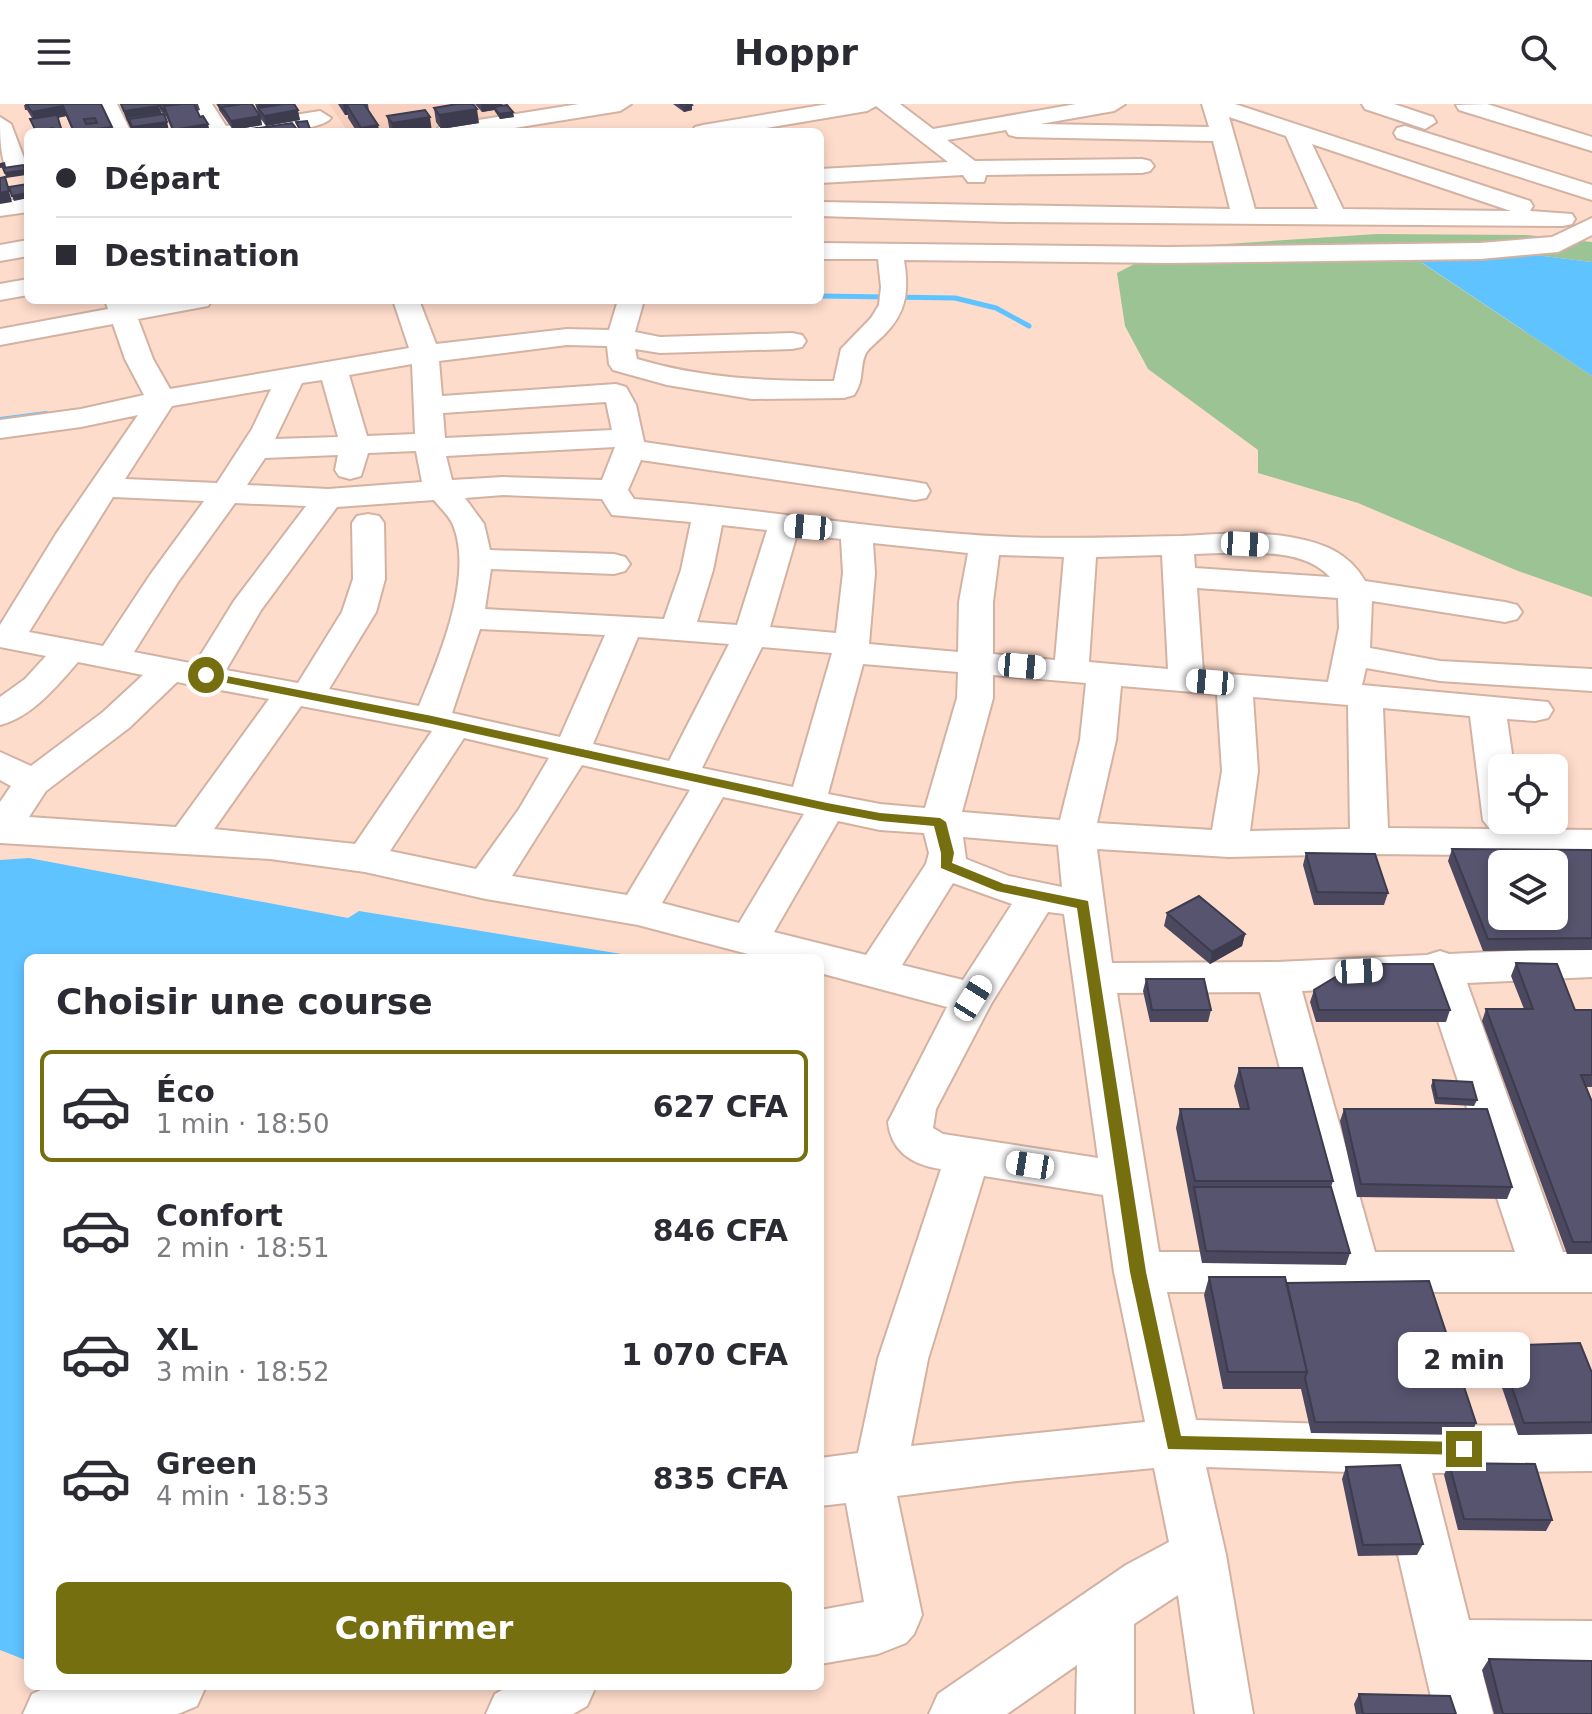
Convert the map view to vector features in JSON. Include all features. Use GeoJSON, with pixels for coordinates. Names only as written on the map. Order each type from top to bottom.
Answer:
{"type":"FeatureCollection","features":[{"type":"Feature","properties":{"kind":"street"},"geometry":{"type":"LineString","coordinates":[[106,104],[118,128]]}},
{"type":"Feature","properties":{"kind":"street"},"geometry":{"type":"LineString","coordinates":[[201,104],[216,128]]}},
{"type":"Feature","properties":{"kind":"street"},"geometry":{"type":"LineString","coordinates":[[469,128],[620,104]]}},
{"type":"Feature","properties":{"kind":"street"},"geometry":{"type":"LineString","coordinates":[[714,128],[760,112],[867,104]]}},
{"type":"Feature","properties":{"kind":"street"},"geometry":{"type":"LineString","coordinates":[[886,104],[970,168],[976,178],[980,253]]}},
{"type":"Feature","properties":{"kind":"street"},"geometry":{"type":"LineString","coordinates":[[977,104],[1011,126],[1120,216]]}},
{"type":"Feature","properties":{"kind":"street"},"geometry":{"type":"LineString","coordinates":[[930,136],[1011,126],[1114,104]]}},
{"type":"Feature","properties":{"kind":"street"},"geometry":{"type":"LineString","coordinates":[[1130,104],[1151,216]]}},
{"type":"Feature","properties":{"kind":"street"},"geometry":{"type":"LineString","coordinates":[[1214,104],[1584,225]]}},
{"type":"Feature","properties":{"kind":"street"},"geometry":{"type":"LineString","coordinates":[[1214,104],[1244,215]]}},
{"type":"Feature","properties":{"kind":"street"},"geometry":{"type":"LineString","coordinates":[[1278,104],[1547,130],[1592,144]]}},
{"type":"Feature","properties":{"kind":"street"},"geometry":{"type":"LineString","coordinates":[[1373,104],[1435,119],[1545,177],[1592,193]]}},
{"type":"Feature","properties":{"kind":"street"},"geometry":{"type":"LineString","coordinates":[[613,105],[627,128]]}},
{"type":"Feature","properties":{"kind":"street"},"geometry":{"type":"LineString","coordinates":[[1547,130],[1581,114]]}},
{"type":"Feature","properties":{"kind":"street"},"geometry":{"type":"LineString","coordinates":[[256,128],[319,118]]}},
{"type":"Feature","properties":{"kind":"street"},"geometry":{"type":"LineString","coordinates":[[1359,153],[1435,119]]}},
{"type":"Feature","properties":{"kind":"street"},"geometry":{"type":"LineString","coordinates":[[0,124],[14,166]]}},
{"type":"Feature","properties":{"kind":"street"},"geometry":{"type":"LineString","coordinates":[[1011,126],[1220,134]]}},
{"type":"Feature","properties":{"kind":"street"},"geometry":{"type":"LineString","coordinates":[[1296,133],[1333,214]]}},
{"type":"Feature","properties":{"kind":"street"},"geometry":{"type":"LineString","coordinates":[[1545,177],[1592,151]]}},
{"type":"Feature","properties":{"kind":"street"},"geometry":{"type":"LineString","coordinates":[[824,176],[970,168],[1142,166]]}},
{"type":"Feature","properties":{"kind":"street"},"geometry":{"type":"LineString","coordinates":[[1412,171],[1423,216]]}},
{"type":"Feature","properties":{"kind":"street"},"geometry":{"type":"LineString","coordinates":[[0,209],[24,206]]}},
{"type":"Feature","properties":{"kind":"street"},"geometry":{"type":"LineString","coordinates":[[824,209],[978,216],[1333,214],[1584,225]]}},
{"type":"Feature","properties":{"kind":"street"},"geometry":{"type":"LineString","coordinates":[[824,251],[1168,255],[1480,251],[1558,244],[1584,225]]}},
{"type":"Feature","properties":{"kind":"street"},"geometry":{"type":"LineString","coordinates":[[0,253],[24,249]]}},
{"type":"Feature","properties":{"kind":"street"},"geometry":{"type":"LineString","coordinates":[[0,403],[290,377],[424,354],[567,337],[620,369],[752,390],[844,389],[850,380],[854,350],[886,319],[895,297],[897,290],[890,252]]}},
{"type":"Feature","properties":{"kind":"street"},"geometry":{"type":"LineString","coordinates":[[0,292],[24,288]]}},
{"type":"Feature","properties":{"kind":"street"},"geometry":{"type":"LineString","coordinates":[[0,337],[120,307],[154,304]]}},
{"type":"Feature","properties":{"kind":"street"},"geometry":{"type":"LineString","coordinates":[[365,859],[443,723],[476,559],[468,524],[439,490],[431,445],[431,405],[424,354],[407,304]]}},
{"type":"Feature","properties":{"kind":"street"},"geometry":{"type":"LineString","coordinates":[[486,885],[534,815],[572,750],[612,625],[618,499],[629,443],[620,369],[630,304]]}},
{"type":"Feature","properties":{"kind":"street"},"geometry":{"type":"LineString","coordinates":[[120,307],[155,390],[146,427],[4,638],[443,723],[880,817],[1229,844],[1369,841],[1488,829]]}},
{"type":"Feature","properties":{"kind":"street"},"geometry":{"type":"LineString","coordinates":[[431,405],[566,394],[620,369],[660,345],[792,341]]}},
{"type":"Feature","properties":{"kind":"street"},"geometry":{"type":"LineString","coordinates":[[206,675],[246,608],[337,497],[355,446],[333,370]]}},
{"type":"Feature","properties":{"kind":"street"},"geometry":{"type":"LineString","coordinates":[[112,659],[168,572],[227,494],[273,419],[290,377]]}},
{"type":"Feature","properties":{"kind":"street"},"geometry":{"type":"LineString","coordinates":[[0,429],[98,417],[155,390]]}},
{"type":"Feature","properties":{"kind":"street"},"geometry":{"type":"LineString","coordinates":[[254,449],[629,443],[915,491]]}},
{"type":"Feature","properties":{"kind":"street"},"geometry":{"type":"LineString","coordinates":[[105,487],[337,497],[503,486],[618,499],[784,525],[985,545],[1081,549],[1179,561],[1505,612]]}},
{"type":"Feature","properties":{"kind":"street"},"geometry":{"type":"LineString","coordinates":[[677,630],[697,570],[709,513]]}},
{"type":"Feature","properties":{"kind":"street"},"geometry":{"type":"LineString","coordinates":[[186,841],[359,612],[369,579],[368,523]]}},
{"type":"Feature","properties":{"kind":"street"},"geometry":{"type":"LineString","coordinates":[[638,911],[696,779],[751,635],[784,525]]}},
{"type":"Feature","properties":{"kind":"street"},"geometry":{"type":"LineString","coordinates":[[750,938],[817,805],[851,648],[859,573],[856,532]]}},
{"type":"Feature","properties":{"kind":"street"},"geometry":{"type":"LineString","coordinates":[[877,971],[945,865],[948,853],[940,822],[975,698],[976,602],[985,545]]}},
{"type":"Feature","properties":{"kind":"street"},"geometry":{"type":"LineString","coordinates":[[1081,549],[1088,672],[1098,740],[1076,833],[1083,904],[1138,1272],[1199,1555],[1224,1714]]}},
{"type":"Feature","properties":{"kind":"street"},"geometry":{"type":"LineString","coordinates":[[476,559],[614,564]]}},
{"type":"Feature","properties":{"kind":"street"},"geometry":{"type":"LineString","coordinates":[[1179,561],[1186,680]]}},
{"type":"Feature","properties":{"kind":"street"},"geometry":{"type":"LineString","coordinates":[[1355,589],[1350,655],[1369,841]]}},
{"type":"Feature","properties":{"kind":"street"},"geometry":{"type":"LineString","coordinates":[[466,618],[751,635],[973,661],[1487,706],[1535,708],[1592,680]]}},
{"type":"Feature","properties":{"kind":"street"},"geometry":{"type":"LineString","coordinates":[[0,714],[37,687],[70,651]]}},
{"type":"Feature","properties":{"kind":"street"},"geometry":{"type":"LineString","coordinates":[[1350,655],[1440,671],[1535,708]]}},
{"type":"Feature","properties":{"kind":"street"},"geometry":{"type":"LineString","coordinates":[[2,829],[33,783],[116,720],[170,669]]}},
{"type":"Feature","properties":{"kind":"street"},"geometry":{"type":"LineString","coordinates":[[1229,844],[1240,760],[1234,684]]}},
{"type":"Feature","properties":{"kind":"street"},"geometry":{"type":"LineString","coordinates":[[1487,706],[1493,754]]}},
{"type":"Feature","properties":{"kind":"street"},"geometry":{"type":"LineString","coordinates":[[0,764],[33,783]]}},
{"type":"Feature","properties":{"kind":"street"},"geometry":{"type":"LineString","coordinates":[[2,829],[270,846],[365,859],[486,885],[638,911],[812,954]]}},
{"type":"Feature","properties":{"kind":"street"},"geometry":{"type":"LineString","coordinates":[[1542,834],[1592,843]]}},
{"type":"Feature","properties":{"kind":"street"},"geometry":{"type":"LineString","coordinates":[[945,865],[1001,888],[1083,904]]}},
{"type":"Feature","properties":{"kind":"street"},"geometry":{"type":"LineString","coordinates":[[1037,897],[973,998],[910,1122],[912,1137],[933,1150],[1123,1180]]}},
{"type":"Feature","properties":{"kind":"street"},"geometry":{"type":"LineString","coordinates":[[824,957],[973,998]]}},
{"type":"Feature","properties":{"kind":"street"},"geometry":{"type":"LineString","coordinates":[[1094,978],[1277,977],[1440,966],[1592,962]]}},
{"type":"Feature","properties":{"kind":"street"},"geometry":{"type":"LineString","coordinates":[[1138,1272],[1569,1272],[1440,966]]}},
{"type":"Feature","properties":{"kind":"street"},"geometry":{"type":"LineString","coordinates":[[1277,977],[1357,1272]]}},
{"type":"Feature","properties":{"kind":"street"},"geometry":{"type":"LineString","coordinates":[[824,1636],[878,1627],[894,1615],[856,1477],[903,1359],[968,1155]]}},
{"type":"Feature","properties":{"kind":"street"},"geometry":{"type":"LineString","coordinates":[[856,1477],[1017,1457],[1174,1443],[1400,1450],[1592,1448]]}},
{"type":"Feature","properties":{"kind":"street"},"geometry":{"type":"LineString","coordinates":[[1400,1450],[1464,1714]]}},
{"type":"Feature","properties":{"kind":"street"},"geometry":{"type":"LineString","coordinates":[[958,1714],[1145,1584],[1199,1555]]}},
{"type":"Feature","properties":{"kind":"street"},"geometry":{"type":"LineString","coordinates":[[1105,1714],[1106,1611]]}},
{"type":"Feature","properties":{"kind":"street"},"geometry":{"type":"LineString","coordinates":[[1448,1647],[1592,1649]]}},
{"type":"Feature","properties":{"kind":"street"},"geometry":{"type":"LineString","coordinates":[[52,1714],[90,1710],[162,1690]]}},
{"type":"Feature","properties":{"kind":"street"},"geometry":{"type":"LineString","coordinates":[[515,1714],[560,1690]]}},
{"type":"Feature","properties":{"kind":"shaded area"},"geometry":{"type":"Polygon","coordinates":[[[329,104],[506,104],[518,118],[456,128],[345,128],[329,104]]]}},
{"type":"Feature","properties":{"kind":"green space"},"geometry":{"type":"Polygon","coordinates":[[[1377,234],[1527,235],[1592,242],[1592,262],[1502,251],[1422,263],[1592,376],[1592,597],[1518,571],[1358,503],[1258,473],[1258,450],[1148,369],[1125,326],[1117,273],[1165,248],[1377,234]]]}},
{"type":"Feature","properties":{"kind":"water"},"geometry":{"type":"Polygon","coordinates":[[[1502,251],[1592,262],[1592,376],[1421,262],[1502,251]]]}},
{"type":"Feature","properties":{"kind":"water"},"geometry":{"type":"Polygon","coordinates":[[[29,858],[348,918],[359,911],[622,954],[24,954],[24,1659],[0,1650],[0,860],[29,858]]]}},
{"type":"Feature","properties":{"kind":"building"},"geometry":{"type":"Polygon","coordinates":[[[26,104],[101,104],[112,127],[72,128],[63,106],[32,112],[26,104]],[[95,118],[84,119],[86,124],[97,123],[95,118]]]}},
{"type":"Feature","properties":{"kind":"building"},"geometry":{"type":"Polygon","coordinates":[[[121,104],[158,104],[159,106],[124,111],[121,104]]]}},
{"type":"Feature","properties":{"kind":"building"},"geometry":{"type":"Polygon","coordinates":[[[194,104],[200,117],[203,116],[208,124],[172,128],[164,106],[194,104]]]}},
{"type":"Feature","properties":{"kind":"building"},"geometry":{"type":"Polygon","coordinates":[[[242,104],[222,107],[223,111],[218,105],[242,104]]]}},
{"type":"Feature","properties":{"kind":"building"},"geometry":{"type":"Polygon","coordinates":[[[252,104],[260,116],[231,121],[222,107],[252,104]]]}},
{"type":"Feature","properties":{"kind":"building"},"geometry":{"type":"Polygon","coordinates":[[[294,104],[298,110],[264,116],[258,108],[294,104]]]}},
{"type":"Feature","properties":{"kind":"building"},"geometry":{"type":"Polygon","coordinates":[[[346,104],[364,104],[378,125],[361,128],[346,104]]]}},
{"type":"Feature","properties":{"kind":"building"},"geometry":{"type":"Polygon","coordinates":[[[473,104],[477,109],[439,115],[434,108],[473,104]]]}},
{"type":"Feature","properties":{"kind":"building"},"geometry":{"type":"Polygon","coordinates":[[[507,105],[513,112],[499,114],[494,107],[507,105]]]}},
{"type":"Feature","properties":{"kind":"building"},"geometry":{"type":"Polygon","coordinates":[[[425,110],[430,117],[392,123],[387,116],[425,110]]]}},
{"type":"Feature","properties":{"kind":"building"},"geometry":{"type":"Polygon","coordinates":[[[160,112],[129,119],[130,124],[127,117],[160,112]]]}},
{"type":"Feature","properties":{"kind":"building"},"geometry":{"type":"Polygon","coordinates":[[[164,114],[167,122],[132,127],[129,119],[164,114]]]}},
{"type":"Feature","properties":{"kind":"building"},"geometry":{"type":"Polygon","coordinates":[[[57,115],[61,128],[34,128],[30,119],[57,115]]]}},
{"type":"Feature","properties":{"kind":"building"},"geometry":{"type":"Polygon","coordinates":[[[307,121],[310,128],[299,128],[296,122],[307,121]]]}},
{"type":"Feature","properties":{"kind":"building"},"geometry":{"type":"Polygon","coordinates":[[[292,123],[296,128],[259,128],[292,123]]]}},
{"type":"Feature","properties":{"kind":"building"},"geometry":{"type":"Polygon","coordinates":[[[23,165],[24,170],[5,173],[3,168],[23,165]]]}},
{"type":"Feature","properties":{"kind":"building"},"geometry":{"type":"Polygon","coordinates":[[[5,177],[9,191],[0,193],[0,178],[5,177]]]}},
{"type":"Feature","properties":{"kind":"building"},"geometry":{"type":"Polygon","coordinates":[[[24,185],[24,194],[12,196],[9,187],[24,185]]]}},
{"type":"Feature","properties":{"kind":"building"},"geometry":{"type":"Polygon","coordinates":[[[1452,849],[1592,850],[1592,938],[1488,939],[1452,849]]]}},
{"type":"Feature","properties":{"kind":"building"},"geometry":{"type":"Polygon","coordinates":[[[1306,853],[1375,854],[1388,893],[1317,892],[1306,853]]]}},
{"type":"Feature","properties":{"kind":"building"},"geometry":{"type":"Polygon","coordinates":[[[1199,896],[1245,934],[1212,952],[1167,913],[1199,896]]]}},
{"type":"Feature","properties":{"kind":"building"},"geometry":{"type":"Polygon","coordinates":[[[1516,963],[1557,964],[1575,1010],[1592,1010],[1592,1075],[1581,1075],[1592,1102],[1592,1242],[1573,1242],[1486,1009],[1533,1009],[1516,963]]]}},
{"type":"Feature","properties":{"kind":"building"},"geometry":{"type":"Polygon","coordinates":[[[1357,964],[1433,964],[1450,1010],[1319,1010],[1314,990],[1357,964]]]}},
{"type":"Feature","properties":{"kind":"building"},"geometry":{"type":"Polygon","coordinates":[[[1146,979],[1204,979],[1211,1010],[1152,1010],[1146,979]]]}},
{"type":"Feature","properties":{"kind":"building"},"geometry":{"type":"Polygon","coordinates":[[[1239,1068],[1302,1068],[1333,1181],[1195,1181],[1180,1109],[1249,1109],[1239,1068]]]}},
{"type":"Feature","properties":{"kind":"building"},"geometry":{"type":"Polygon","coordinates":[[[1433,1080],[1472,1082],[1477,1100],[1437,1098],[1433,1080]]]}},
{"type":"Feature","properties":{"kind":"building"},"geometry":{"type":"Polygon","coordinates":[[[1344,1109],[1487,1109],[1512,1187],[1361,1184],[1344,1109]]]}},
{"type":"Feature","properties":{"kind":"building"},"geometry":{"type":"Polygon","coordinates":[[[1194,1187],[1331,1187],[1350,1253],[1206,1251],[1194,1187]]]}},
{"type":"Feature","properties":{"kind":"building"},"geometry":{"type":"Polygon","coordinates":[[[1209,1277],[1285,1277],[1307,1372],[1228,1372],[1209,1277]]]}},
{"type":"Feature","properties":{"kind":"building"},"geometry":{"type":"Polygon","coordinates":[[[1429,1281],[1476,1423],[1315,1422],[1287,1283],[1429,1281]]]}},
{"type":"Feature","properties":{"kind":"building"},"geometry":{"type":"Polygon","coordinates":[[[1580,1343],[1592,1373],[1592,1422],[1524,1423],[1498,1346],[1580,1343]]]}},
{"type":"Feature","properties":{"kind":"building"},"geometry":{"type":"Polygon","coordinates":[[[1449,1463],[1535,1464],[1552,1520],[1464,1519],[1449,1463]]]}},
{"type":"Feature","properties":{"kind":"building"},"geometry":{"type":"Polygon","coordinates":[[[1400,1465],[1423,1544],[1363,1545],[1346,1467],[1400,1465]]]}},
{"type":"Feature","properties":{"kind":"building"},"geometry":{"type":"Polygon","coordinates":[[[1489,1659],[1592,1661],[1592,1714],[1503,1714],[1489,1659]]]}},
{"type":"Feature","properties":{"kind":"building"},"geometry":{"type":"Polygon","coordinates":[[[1359,1694],[1450,1696],[1456,1714],[1363,1714],[1359,1694]]]}},
{"type":"Feature","properties":{"kind":"waterway"},"geometry":{"type":"LineString","coordinates":[[824,296],[955,298],[996,308],[1029,326]]}},
{"type":"Feature","properties":{"kind":"waterway"},"geometry":{"type":"LineString","coordinates":[[0,420],[46,414]]}},
{"type":"Feature","properties":{"kind":"route"},"geometry":{"type":"LineString","coordinates":[[206,675],[432,720],[827,807],[880,817],[940,822],[948,853],[945,865],[1001,888],[1083,904],[1138,1272],[1174,1443],[1464,1449]]}}]}
